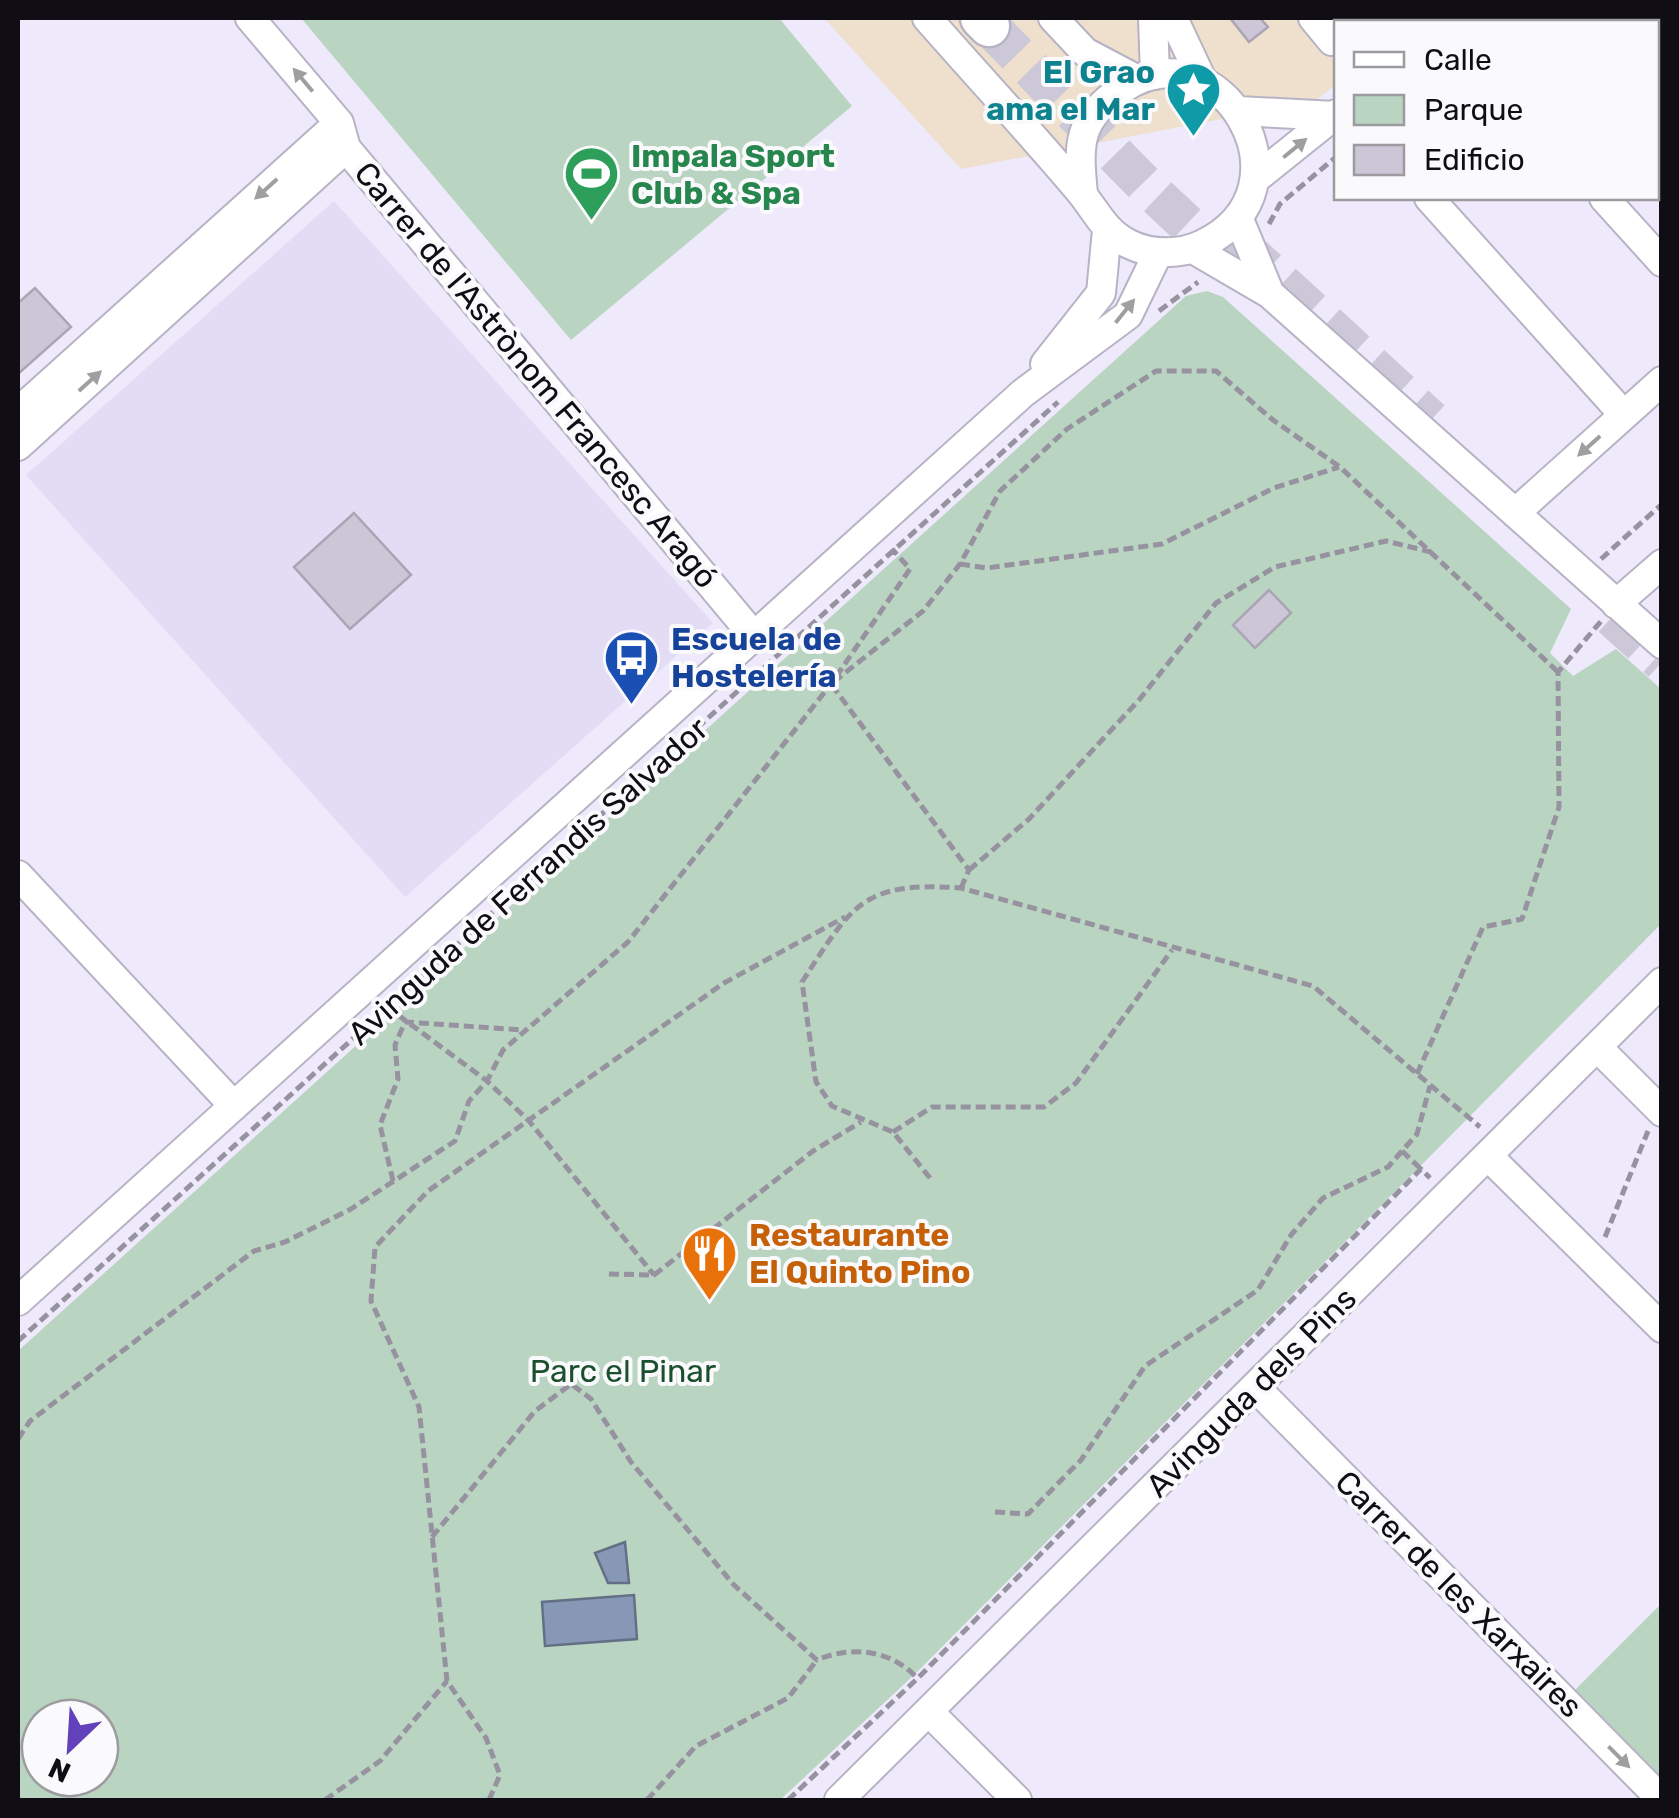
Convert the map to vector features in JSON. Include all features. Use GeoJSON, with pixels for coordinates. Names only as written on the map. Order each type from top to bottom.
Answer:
{"type":"FeatureCollection","features":[{"type":"Feature","properties":{"kind":"street","name":"Carrer de l'Astrònom Francesc Aragó"},"geometry":{"type":"LineString","coordinates":[[250,18],[342,136],[754,636]]}},
{"type":"Feature","properties":{"kind":"street"},"geometry":{"type":"LineString","coordinates":[[927,18],[1082,194],[1106,230],[1131,245],[1158,253],[1194,249],[1218,237],[1238,217],[1255,180],[1254,144],[1239,111],[1203,82],[1180,75],[1146,77],[1085,52],[1054,18]]}},
{"type":"Feature","properties":{"kind":"street"},"geometry":{"type":"LineString","coordinates":[[1146,77],[1152,18]]}},
{"type":"Feature","properties":{"kind":"street"},"geometry":{"type":"LineString","coordinates":[[1173,18],[1203,82]]}},
{"type":"Feature","properties":{"kind":"street"},"geometry":{"type":"LineString","coordinates":[[1313,18],[1334,38]]}},
{"type":"Feature","properties":{"kind":"street"},"geometry":{"type":"LineString","coordinates":[[1082,194],[1078,146],[1098,105],[1146,77]]}},
{"type":"Feature","properties":{"kind":"street"},"geometry":{"type":"LineString","coordinates":[[1239,111],[1334,115]]}},
{"type":"Feature","properties":{"kind":"street"},"geometry":{"type":"LineString","coordinates":[[1255,180],[1334,117]]}},
{"type":"Feature","properties":{"kind":"street"},"geometry":{"type":"LineString","coordinates":[[1027,131],[1078,146]]}},
{"type":"Feature","properties":{"kind":"street"},"geometry":{"type":"LineString","coordinates":[[18,412],[342,136]]}},
{"type":"Feature","properties":{"kind":"street"},"geometry":{"type":"LineString","coordinates":[[18,446],[342,136]]}},
{"type":"Feature","properties":{"kind":"street"},"geometry":{"type":"LineString","coordinates":[[1431,200],[1624,415]]}},
{"type":"Feature","properties":{"kind":"street"},"geometry":{"type":"LineString","coordinates":[[1606,200],[1662,262]]}},
{"type":"Feature","properties":{"kind":"street"},"geometry":{"type":"LineString","coordinates":[[1238,217],[1270,294]]}},
{"type":"Feature","properties":{"kind":"street","name":"Avinguda de Ferrandis Salvador"},"geometry":{"type":"LineString","coordinates":[[1022,393],[1101,293],[1106,230]]}},
{"type":"Feature","properties":{"kind":"street"},"geometry":{"type":"LineString","coordinates":[[1194,249],[1270,294],[1662,644]]}},
{"type":"Feature","properties":{"kind":"street","name":"Avinguda de Ferrandis Salvador"},"geometry":{"type":"LineString","coordinates":[[18,1301],[1022,393],[1128,315],[1158,253]]}},
{"type":"Feature","properties":{"kind":"street"},"geometry":{"type":"LineString","coordinates":[[1514,512],[1662,381]]}},
{"type":"Feature","properties":{"kind":"street"},"geometry":{"type":"LineString","coordinates":[[1616,604],[1662,564]]}},
{"type":"Feature","properties":{"kind":"street"},"geometry":{"type":"LineString","coordinates":[[18,874],[234,1106]]}},
{"type":"Feature","properties":{"kind":"street","name":"Avinguda dels Pins"},"geometry":{"type":"LineString","coordinates":[[838,1800],[930,1714],[1662,982]]}},
{"type":"Feature","properties":{"kind":"street"},"geometry":{"type":"LineString","coordinates":[[1597,1047],[1659,1110]]}},
{"type":"Feature","properties":{"kind":"street"},"geometry":{"type":"LineString","coordinates":[[1494,1150],[1595,1263],[1662,1328]]}},
{"type":"Feature","properties":{"kind":"street","name":"Carrer de les Xarxaires"},"geometry":{"type":"LineString","coordinates":[[1256,1388],[1662,1800]]}},
{"type":"Feature","properties":{"kind":"street"},"geometry":{"type":"LineString","coordinates":[[930,1714],[1017,1800]]}},
{"type":"Feature","properties":{"kind":"path"},"geometry":{"type":"LineString","coordinates":[[1267,228],[1280,204],[1334,158]]}},
{"type":"Feature","properties":{"kind":"path"},"geometry":{"type":"LineString","coordinates":[[1156,315],[1205,278]]}},
{"type":"Feature","properties":{"kind":"path"},"geometry":{"type":"LineString","coordinates":[[831,684],[923,611],[960,564],[1000,491],[1067,429],[1156,372],[1216,371],[1273,420],[1340,467],[1558,672]]}},
{"type":"Feature","properties":{"kind":"path","name":"Avinguda de Ferrandis Salvador"},"geometry":{"type":"LineString","coordinates":[[18,1341],[1072,390]]}},
{"type":"Feature","properties":{"kind":"path"},"geometry":{"type":"LineString","coordinates":[[960,564],[987,568],[1162,544],[1274,488],[1340,467]]}},
{"type":"Feature","properties":{"kind":"path"},"geometry":{"type":"LineString","coordinates":[[1584,574],[1662,504]]}},
{"type":"Feature","properties":{"kind":"path"},"geometry":{"type":"LineString","coordinates":[[18,1439],[30,1421],[254,1251],[286,1242],[350,1209],[456,1141],[470,1102],[504,1050],[628,942],[831,684],[910,569],[874,528]]}},
{"type":"Feature","properties":{"kind":"path"},"geometry":{"type":"LineString","coordinates":[[961,888],[970,870],[1028,819],[1139,700],[1216,603],[1275,567],[1386,542],[1434,553]]}},
{"type":"Feature","properties":{"kind":"path"},"geometry":{"type":"LineString","coordinates":[[1417,1074],[1483,927],[1522,918],[1559,808],[1558,672],[1616,604]]}},
{"type":"Feature","properties":{"kind":"path"},"geometry":{"type":"LineString","coordinates":[[831,684],[970,870]]}},
{"type":"Feature","properties":{"kind":"path"},"geometry":{"type":"LineString","coordinates":[[488,1800],[500,1775],[486,1738],[446,1681],[419,1407],[370,1302],[375,1246],[428,1191],[724,984],[884,891],[920,886],[961,888],[1312,986],[1430,1085],[1494,1150]]}},
{"type":"Feature","properties":{"kind":"path"},"geometry":{"type":"LineString","coordinates":[[845,916],[802,982],[816,1082],[832,1106],[893,1132],[930,1178]]}},
{"type":"Feature","properties":{"kind":"path"},"geometry":{"type":"LineString","coordinates":[[893,1132],[932,1107],[1044,1106],[1076,1083],[1172,950]]}},
{"type":"Feature","properties":{"kind":"path"},"geometry":{"type":"LineString","coordinates":[[368,984],[387,1007],[487,1081],[529,1121],[654,1275]]}},
{"type":"Feature","properties":{"kind":"path"},"geometry":{"type":"LineString","coordinates":[[405,1022],[524,1030]]}},
{"type":"Feature","properties":{"kind":"path"},"geometry":{"type":"LineString","coordinates":[[394,1181],[380,1124],[398,1080],[395,1045],[405,1022]]}},
{"type":"Feature","properties":{"kind":"path"},"geometry":{"type":"LineString","coordinates":[[995,1512],[1028,1514],[1081,1460],[1145,1366],[1258,1290],[1292,1236],[1323,1198],[1388,1167],[1417,1134],[1430,1085]]}},
{"type":"Feature","properties":{"kind":"path"},"geometry":{"type":"LineString","coordinates":[[1595,1263],[1659,1110]]}},
{"type":"Feature","properties":{"kind":"path"},"geometry":{"type":"LineString","coordinates":[[609,1274],[654,1275],[813,1152],[862,1122]]}},
{"type":"Feature","properties":{"kind":"path"},"geometry":{"type":"LineString","coordinates":[[1402,1151],[1448,1196]]}},
{"type":"Feature","properties":{"kind":"path"},"geometry":{"type":"LineString","coordinates":[[788,1800],[918,1678],[1421,1169]]}},
{"type":"Feature","properties":{"kind":"path"},"geometry":{"type":"LineString","coordinates":[[432,1537],[536,1411],[571,1384],[591,1399],[631,1462],[734,1585],[817,1660]]}},
{"type":"Feature","properties":{"kind":"path"},"geometry":{"type":"LineString","coordinates":[[648,1800],[696,1746],[788,1698],[817,1660],[838,1651],[884,1654],[918,1678],[930,1714]]}},
{"type":"Feature","properties":{"kind":"path"},"geometry":{"type":"LineString","coordinates":[[325,1800],[380,1761],[446,1681]]}},
{"type":"Feature","properties":{"kind":"shaded area"},"geometry":{"type":"Polygon","coordinates":[[[824,18],[1416,18],[1334,20],[1334,86],[1315,101],[961,169],[824,18]]]}},
{"type":"Feature","properties":{"kind":"shaded area"},"geometry":{"type":"Polygon","coordinates":[[[334,201],[713,623],[405,897],[26,475],[334,201]]]}},
{"type":"Feature","properties":{"kind":"green space","name":"Impala Sport Club & Spa"},"geometry":{"type":"Polygon","coordinates":[[[301,18],[779,18],[852,106],[571,340],[301,18]]]}},
{"type":"Feature","properties":{"kind":"green space","name":"Parc el Pinar"},"geometry":{"type":"Polygon","coordinates":[[[1207,291],[1223,297],[1571,609],[1550,653],[1573,676],[1616,649],[1661,689],[1661,924],[915,1674],[780,1800],[18,1800],[18,1351],[1186,296],[1207,291]]]}},
{"type":"Feature","properties":{"kind":"green space"},"geometry":{"type":"Polygon","coordinates":[[[1661,1604],[1661,1779],[1574,1691],[1661,1604]]]}},
{"type":"Feature","properties":{"kind":"water"},"geometry":{"type":"Polygon","coordinates":[[[625,1542],[629,1583],[608,1583],[595,1553],[625,1542]]]}},
{"type":"Feature","properties":{"kind":"water"},"geometry":{"type":"Polygon","coordinates":[[[634,1595],[637,1639],[545,1646],[542,1602],[634,1595]]]}},
{"type":"Feature","properties":{"kind":"building"},"geometry":{"type":"Polygon","coordinates":[[[1230,18],[1260,18],[1268,27],[1249,42],[1230,18]]]}},
{"type":"Feature","properties":{"kind":"building"},"geometry":{"type":"Polygon","coordinates":[[[35,288],[71,327],[18,374],[18,303],[35,288]]]}},
{"type":"Feature","properties":{"kind":"building"},"geometry":{"type":"Polygon","coordinates":[[[354,513],[411,575],[350,629],[294,567],[354,513]]]}},
{"type":"Feature","properties":{"kind":"building"},"geometry":{"type":"Polygon","coordinates":[[[1269,590],[1291,613],[1255,648],[1233,625],[1269,590]]]}},
{"type":"Feature","properties":{"kind":"tunnel"},"geometry":{"type":"LineString","coordinates":[[989,26],[1144,184],[1235,269]]}},
{"type":"Feature","properties":{"kind":"tunnel"},"geometry":{"type":"LineString","coordinates":[[1238,243],[1431,420]]}},
{"type":"Feature","properties":{"kind":"tunnel"},"geometry":{"type":"LineString","coordinates":[[1612,617],[1662,662]]}},
{"type":"Feature","properties":{"kind":"place","name":"El Grao ama el Mar"},"geometry":{"type":"Point","coordinates":[1194,139]}},
{"type":"Feature","properties":{"kind":"place","name":"Impala Sport Club & Spa"},"geometry":{"type":"Point","coordinates":[592,223]}},
{"type":"Feature","properties":{"kind":"place","name":"Escuela de Hostelería"},"geometry":{"type":"Point","coordinates":[632,706]}},
{"type":"Feature","properties":{"kind":"place","name":"Restaurante El Quinto Pino"},"geometry":{"type":"Point","coordinates":[710,1302]}}]}
